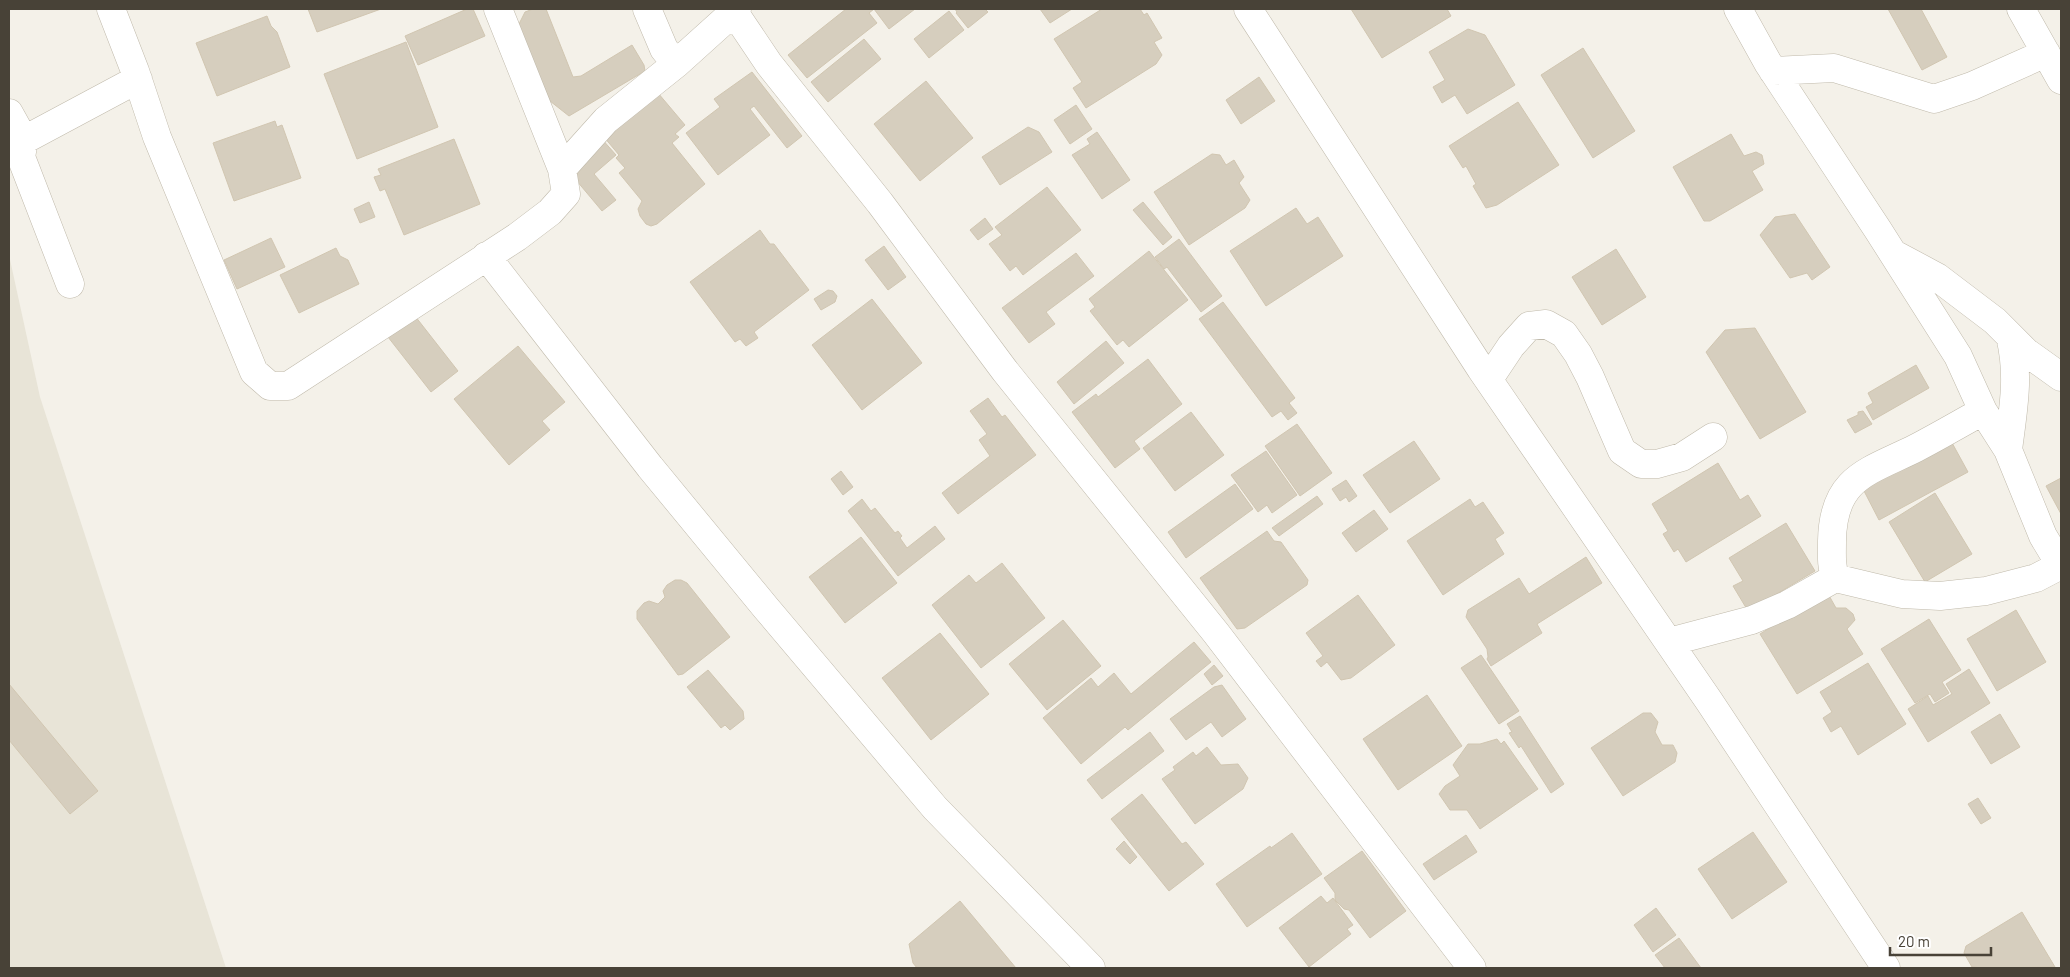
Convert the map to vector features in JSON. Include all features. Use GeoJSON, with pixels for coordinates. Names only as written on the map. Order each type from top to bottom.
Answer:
{"type":"FeatureCollection","features":[{"type":"Feature","properties":{"kind":"street"},"geometry":{"type":"LineString","coordinates":[[111,9],[138,79],[157,137],[254,372],[270,386],[288,386],[517,237],[550,212],[566,194],[562,169],[498,9]]}},
{"type":"Feature","properties":{"kind":"street"},"geometry":{"type":"LineString","coordinates":[[647,9],[664,49],[676,64]]}},
{"type":"Feature","properties":{"kind":"street"},"geometry":{"type":"LineString","coordinates":[[1248,9],[1488,379],[1669,642],[1886,968]]}},
{"type":"Feature","properties":{"kind":"street"},"geometry":{"type":"LineString","coordinates":[[1669,642],[1752,620],[1788,605],[1835,578],[1902,594],[1940,596],[1986,591],[2036,578],[2061,565],[2043,536],[2008,450],[1983,411],[1958,356],[1893,253],[1773,71],[1738,9]]}},
{"type":"Feature","properties":{"kind":"street"},"geometry":{"type":"LineString","coordinates":[[2021,9],[2061,80]]}},
{"type":"Feature","properties":{"kind":"street"},"geometry":{"type":"LineString","coordinates":[[562,169],[606,120],[676,64],[735,10],[769,64],[880,203],[1005,371],[1216,633],[1472,968]]}},
{"type":"Feature","properties":{"kind":"street"},"geometry":{"type":"LineString","coordinates":[[1773,71],[1834,68],[1934,98],[1972,86],[2046,53]]}},
{"type":"Feature","properties":{"kind":"street"},"geometry":{"type":"LineString","coordinates":[[24,140],[138,79]]}},
{"type":"Feature","properties":{"kind":"street"},"geometry":{"type":"LineString","coordinates":[[9,113],[24,140],[21,157],[70,284]]}},
{"type":"Feature","properties":{"kind":"street"},"geometry":{"type":"LineString","coordinates":[[1893,253],[1937,277],[1995,321],[2026,352],[2061,377]]}},
{"type":"Feature","properties":{"kind":"street"},"geometry":{"type":"LineString","coordinates":[[486,256],[662,482],[929,801],[1091,968]]}},
{"type":"Feature","properties":{"kind":"street"},"geometry":{"type":"LineString","coordinates":[[1488,379],[1511,346],[1529,326],[1546,324],[1564,334],[1578,354],[1590,376],[1622,451],[1641,464],[1657,464],[1682,457],[1713,437]]}},
{"type":"Feature","properties":{"kind":"street"},"geometry":{"type":"LineString","coordinates":[[2008,450],[2016,387],[2015,357],[2010,336]]}},
{"type":"Feature","properties":{"kind":"street"},"geometry":{"type":"LineString","coordinates":[[1835,578],[1830,561],[1832,525],[1838,500],[1852,484],[1877,465],[1916,448],[1983,411]]}},
{"type":"Feature","properties":{"kind":"shaded area"},"geometry":{"type":"Polygon","coordinates":[[[9,255],[40,397],[226,968],[9,968],[9,255]]]}},
{"type":"Feature","properties":{"kind":"building"},"geometry":{"type":"Polygon","coordinates":[[[308,9],[381,9],[317,32],[308,9]]]}},
{"type":"Feature","properties":{"kind":"building"},"geometry":{"type":"Polygon","coordinates":[[[467,9],[473,9],[485,36],[418,65],[405,36],[467,9]]]}},
{"type":"Feature","properties":{"kind":"building"},"geometry":{"type":"Polygon","coordinates":[[[533,9],[546,9],[573,77],[581,76],[632,45],[644,65],[645,71],[569,116],[550,101],[518,26],[525,12],[533,9]]]}},
{"type":"Feature","properties":{"kind":"building"},"geometry":{"type":"Polygon","coordinates":[[[846,9],[874,9],[869,13],[877,23],[807,78],[788,55],[846,9]]]}},
{"type":"Feature","properties":{"kind":"building"},"geometry":{"type":"Polygon","coordinates":[[[874,9],[915,9],[889,29],[874,9]]]}},
{"type":"Feature","properties":{"kind":"building"},"geometry":{"type":"Polygon","coordinates":[[[955,9],[985,9],[988,12],[968,28],[955,9]]]}},
{"type":"Feature","properties":{"kind":"building"},"geometry":{"type":"Polygon","coordinates":[[[1040,9],[1072,9],[1050,23],[1040,9]]]}},
{"type":"Feature","properties":{"kind":"building"},"geometry":{"type":"Polygon","coordinates":[[[1102,9],[1140,9],[1144,15],[1147,13],[1162,38],[1154,42],[1162,55],[1156,64],[1086,108],[1073,88],[1082,82],[1054,39],[1102,9]]]}},
{"type":"Feature","properties":{"kind":"building"},"geometry":{"type":"Polygon","coordinates":[[[1351,9],[1447,9],[1451,16],[1382,58],[1351,9]]]}},
{"type":"Feature","properties":{"kind":"building"},"geometry":{"type":"Polygon","coordinates":[[[1888,9],[1921,9],[1947,57],[1922,70],[1888,9]]]}},
{"type":"Feature","properties":{"kind":"building"},"geometry":{"type":"Polygon","coordinates":[[[949,11],[964,30],[929,58],[914,39],[949,11]]]}},
{"type":"Feature","properties":{"kind":"building"},"geometry":{"type":"Polygon","coordinates":[[[267,16],[271,26],[277,32],[290,67],[217,96],[196,43],[267,16]]]}},
{"type":"Feature","properties":{"kind":"building"},"geometry":{"type":"Polygon","coordinates":[[[1468,29],[1485,35],[1515,85],[1467,114],[1455,95],[1442,103],[1433,87],[1445,80],[1429,52],[1468,29]]]}},
{"type":"Feature","properties":{"kind":"building"},"geometry":{"type":"Polygon","coordinates":[[[864,39],[881,59],[828,102],[811,82],[864,39]]]}},
{"type":"Feature","properties":{"kind":"building"},"geometry":{"type":"Polygon","coordinates":[[[406,42],[438,127],[357,159],[324,74],[406,42]]]}},
{"type":"Feature","properties":{"kind":"building"},"geometry":{"type":"Polygon","coordinates":[[[1583,48],[1635,131],[1593,158],[1541,75],[1583,48]]]}},
{"type":"Feature","properties":{"kind":"building"},"geometry":{"type":"Polygon","coordinates":[[[752,72],[802,136],[787,148],[754,106],[750,109],[770,135],[718,175],[686,133],[720,107],[714,99],[752,72]]]}},
{"type":"Feature","properties":{"kind":"building"},"geometry":{"type":"Polygon","coordinates":[[[1259,77],[1275,101],[1241,124],[1226,100],[1259,77]]]}},
{"type":"Feature","properties":{"kind":"building"},"geometry":{"type":"Polygon","coordinates":[[[926,81],[973,138],[920,181],[874,124],[926,81]]]}},
{"type":"Feature","properties":{"kind":"building"},"geometry":{"type":"Polygon","coordinates":[[[658,93],[685,125],[675,134],[679,137],[672,143],[705,184],[657,224],[651,226],[646,224],[640,216],[638,209],[642,201],[619,173],[625,168],[616,158],[619,155],[604,137],[658,93]]]}},
{"type":"Feature","properties":{"kind":"building"},"geometry":{"type":"Polygon","coordinates":[[[1518,102],[1559,165],[1497,205],[1486,208],[1473,186],[1476,184],[1466,166],[1463,168],[1449,146],[1518,102]]]}},
{"type":"Feature","properties":{"kind":"building"},"geometry":{"type":"Polygon","coordinates":[[[1076,105],[1092,129],[1070,144],[1054,120],[1076,105]]]}},
{"type":"Feature","properties":{"kind":"building"},"geometry":{"type":"Polygon","coordinates":[[[275,121],[277,127],[282,125],[301,178],[234,201],[213,143],[275,121]]]}},
{"type":"Feature","properties":{"kind":"building"},"geometry":{"type":"Polygon","coordinates":[[[1028,127],[1039,132],[1052,152],[1000,185],[982,157],[1028,127]]]}},
{"type":"Feature","properties":{"kind":"building"},"geometry":{"type":"Polygon","coordinates":[[[1097,132],[1130,180],[1102,199],[1072,155],[1090,144],[1087,139],[1097,132]]]}},
{"type":"Feature","properties":{"kind":"building"},"geometry":{"type":"Polygon","coordinates":[[[1731,134],[1744,156],[1756,152],[1762,155],[1764,164],[1752,171],[1763,190],[1710,221],[1704,221],[1673,167],[1731,134]]]}},
{"type":"Feature","properties":{"kind":"building"},"geometry":{"type":"Polygon","coordinates":[[[601,138],[616,155],[594,174],[616,200],[602,211],[566,168],[601,138]]]}},
{"type":"Feature","properties":{"kind":"building"},"geometry":{"type":"Polygon","coordinates":[[[454,139],[480,204],[404,235],[385,189],[380,191],[374,177],[381,175],[378,169],[454,139]]]}},
{"type":"Feature","properties":{"kind":"building"},"geometry":{"type":"Polygon","coordinates":[[[1212,154],[1220,155],[1226,165],[1234,160],[1244,177],[1239,183],[1250,200],[1245,208],[1189,245],[1154,192],[1212,154]]]}},
{"type":"Feature","properties":{"kind":"building"},"geometry":{"type":"Polygon","coordinates":[[[1047,187],[1081,230],[1023,275],[1016,266],[1010,271],[989,244],[1002,235],[995,227],[1047,187]]]}},
{"type":"Feature","properties":{"kind":"building"},"geometry":{"type":"Polygon","coordinates":[[[369,202],[375,217],[360,223],[354,209],[369,202]]]}},
{"type":"Feature","properties":{"kind":"building"},"geometry":{"type":"Polygon","coordinates":[[[1143,202],[1172,237],[1163,245],[1133,210],[1143,202]]]}},
{"type":"Feature","properties":{"kind":"building"},"geometry":{"type":"Polygon","coordinates":[[[1296,208],[1307,224],[1318,217],[1343,256],[1266,306],[1230,251],[1296,208]]]}},
{"type":"Feature","properties":{"kind":"building"},"geometry":{"type":"Polygon","coordinates":[[[1795,214],[1830,267],[1812,280],[1807,273],[1790,278],[1760,235],[1775,217],[1795,214]]]}},
{"type":"Feature","properties":{"kind":"building"},"geometry":{"type":"Polygon","coordinates":[[[985,218],[993,229],[978,240],[970,230],[985,218]]]}},
{"type":"Feature","properties":{"kind":"building"},"geometry":{"type":"Polygon","coordinates":[[[760,230],[770,244],[774,244],[809,290],[754,332],[758,338],[746,346],[740,339],[735,342],[690,282],[760,230]]]}},
{"type":"Feature","properties":{"kind":"building"},"geometry":{"type":"Polygon","coordinates":[[[271,238],[285,267],[237,289],[224,260],[271,238]]]}},
{"type":"Feature","properties":{"kind":"building"},"geometry":{"type":"Polygon","coordinates":[[[1179,239],[1222,296],[1201,312],[1167,267],[1164,269],[1155,257],[1179,239]]]}},
{"type":"Feature","properties":{"kind":"building"},"geometry":{"type":"Polygon","coordinates":[[[884,246],[906,277],[888,290],[865,260],[884,246]]]}},
{"type":"Feature","properties":{"kind":"building"},"geometry":{"type":"Polygon","coordinates":[[[336,248],[340,256],[348,260],[359,284],[299,313],[280,275],[336,248]]]}},
{"type":"Feature","properties":{"kind":"building"},"geometry":{"type":"Polygon","coordinates":[[[1616,249],[1646,297],[1602,325],[1572,277],[1616,249]]]}},
{"type":"Feature","properties":{"kind":"building"},"geometry":{"type":"Polygon","coordinates":[[[1149,251],[1188,300],[1129,347],[1123,340],[1117,345],[1090,311],[1095,307],[1089,299],[1149,251]]]}},
{"type":"Feature","properties":{"kind":"building"},"geometry":{"type":"Polygon","coordinates":[[[1076,253],[1094,276],[1046,312],[1055,324],[1029,343],[1002,308],[1076,253]]]}},
{"type":"Feature","properties":{"kind":"building"},"geometry":{"type":"Polygon","coordinates":[[[828,290],[833,291],[837,296],[835,302],[821,310],[814,299],[828,290]]]}},
{"type":"Feature","properties":{"kind":"building"},"geometry":{"type":"Polygon","coordinates":[[[872,299],[922,363],[862,410],[812,345],[872,299]]]}},
{"type":"Feature","properties":{"kind":"building"},"geometry":{"type":"Polygon","coordinates":[[[1223,302],[1295,398],[1289,403],[1297,413],[1288,420],[1281,411],[1272,417],[1199,319],[1223,302]]]}},
{"type":"Feature","properties":{"kind":"building"},"geometry":{"type":"Polygon","coordinates":[[[415,316],[458,371],[431,392],[388,337],[415,316]]]}},
{"type":"Feature","properties":{"kind":"building"},"geometry":{"type":"Polygon","coordinates":[[[1755,328],[1806,412],[1760,439],[1706,352],[1725,330],[1755,328]]]}},
{"type":"Feature","properties":{"kind":"building"},"geometry":{"type":"Polygon","coordinates":[[[1106,341],[1124,363],[1074,404],[1057,382],[1106,341]]]}},
{"type":"Feature","properties":{"kind":"building"},"geometry":{"type":"Polygon","coordinates":[[[518,346],[565,402],[542,421],[550,430],[509,465],[454,399],[518,346]]]}},
{"type":"Feature","properties":{"kind":"building"},"geometry":{"type":"Polygon","coordinates":[[[1148,359],[1182,404],[1134,441],[1140,449],[1115,468],[1072,412],[1096,394],[1098,397],[1148,359]]]}},
{"type":"Feature","properties":{"kind":"building"},"geometry":{"type":"Polygon","coordinates":[[[1916,365],[1929,388],[1873,420],[1866,407],[1873,403],[1868,393],[1916,365]]]}},
{"type":"Feature","properties":{"kind":"building"},"geometry":{"type":"Polygon","coordinates":[[[988,398],[1002,417],[1005,415],[1036,455],[958,514],[942,493],[990,456],[979,440],[987,434],[970,411],[988,398]]]}},
{"type":"Feature","properties":{"kind":"building"},"geometry":{"type":"Polygon","coordinates":[[[1863,411],[1872,424],[1855,433],[1847,420],[1858,415],[1858,412],[1863,411]]]}},
{"type":"Feature","properties":{"kind":"building"},"geometry":{"type":"Polygon","coordinates":[[[1191,412],[1224,455],[1175,491],[1143,448],[1191,412]]]}},
{"type":"Feature","properties":{"kind":"building"},"geometry":{"type":"Polygon","coordinates":[[[1297,424],[1332,473],[1300,496],[1265,446],[1297,424]]]}},
{"type":"Feature","properties":{"kind":"building"},"geometry":{"type":"Polygon","coordinates":[[[1414,441],[1440,479],[1390,513],[1363,475],[1414,441]]]}},
{"type":"Feature","properties":{"kind":"building"},"geometry":{"type":"Polygon","coordinates":[[[1951,441],[1968,472],[1879,520],[1863,489],[1951,441]]]}},
{"type":"Feature","properties":{"kind":"building"},"geometry":{"type":"Polygon","coordinates":[[[1266,451],[1297,495],[1272,513],[1267,505],[1258,512],[1231,475],[1266,451]]]}},
{"type":"Feature","properties":{"kind":"building"},"geometry":{"type":"Polygon","coordinates":[[[1718,463],[1740,500],[1748,495],[1761,516],[1686,562],[1678,549],[1674,552],[1663,534],[1668,531],[1652,504],[1718,463]]]}},
{"type":"Feature","properties":{"kind":"building"},"geometry":{"type":"Polygon","coordinates":[[[841,471],[853,487],[843,495],[831,479],[841,471]]]}},
{"type":"Feature","properties":{"kind":"building"},"geometry":{"type":"Polygon","coordinates":[[[2061,478],[2061,514],[2046,486],[2061,478]]]}},
{"type":"Feature","properties":{"kind":"building"},"geometry":{"type":"Polygon","coordinates":[[[1346,480],[1357,496],[1349,502],[1346,497],[1340,501],[1332,489],[1346,480]]]}},
{"type":"Feature","properties":{"kind":"building"},"geometry":{"type":"Polygon","coordinates":[[[1235,484],[1253,509],[1186,558],[1168,532],[1235,484]]]}},
{"type":"Feature","properties":{"kind":"building"},"geometry":{"type":"Polygon","coordinates":[[[1935,493],[1972,554],[1925,582],[1889,522],[1935,493]]]}},
{"type":"Feature","properties":{"kind":"building"},"geometry":{"type":"Polygon","coordinates":[[[1317,496],[1323,504],[1279,536],[1272,528],[1317,496]]]}},
{"type":"Feature","properties":{"kind":"building"},"geometry":{"type":"Polygon","coordinates":[[[862,499],[871,511],[875,508],[895,533],[898,531],[902,536],[900,538],[907,548],[935,526],[945,539],[898,576],[848,511],[862,499]]]}},
{"type":"Feature","properties":{"kind":"building"},"geometry":{"type":"Polygon","coordinates":[[[1470,499],[1475,507],[1483,502],[1504,533],[1495,539],[1504,554],[1443,595],[1407,541],[1470,499]]]}},
{"type":"Feature","properties":{"kind":"building"},"geometry":{"type":"Polygon","coordinates":[[[1374,510],[1388,529],[1356,552],[1342,533],[1374,510]]]}},
{"type":"Feature","properties":{"kind":"building"},"geometry":{"type":"Polygon","coordinates":[[[1786,523],[1815,571],[1748,611],[1733,586],[1743,581],[1729,558],[1786,523]]]}},
{"type":"Feature","properties":{"kind":"building"},"geometry":{"type":"Polygon","coordinates":[[[1267,531],[1274,541],[1281,542],[1308,580],[1307,585],[1245,628],[1237,629],[1200,578],[1267,531]]]}},
{"type":"Feature","properties":{"kind":"building"},"geometry":{"type":"Polygon","coordinates":[[[861,537],[897,583],[845,623],[809,577],[861,537]]]}},
{"type":"Feature","properties":{"kind":"building"},"geometry":{"type":"Polygon","coordinates":[[[1586,557],[1602,583],[1537,624],[1542,633],[1491,666],[1487,659],[1487,649],[1466,617],[1468,610],[1519,578],[1529,594],[1586,557]]]}},
{"type":"Feature","properties":{"kind":"building"},"geometry":{"type":"Polygon","coordinates":[[[1002,563],[1045,618],[981,668],[932,605],[969,575],[976,583],[1002,563]]]}},
{"type":"Feature","properties":{"kind":"building"},"geometry":{"type":"Polygon","coordinates":[[[675,580],[687,583],[730,637],[683,674],[678,675],[637,619],[637,611],[644,603],[649,601],[658,604],[665,597],[663,591],[667,585],[675,580]]]}},
{"type":"Feature","properties":{"kind":"building"},"geometry":{"type":"Polygon","coordinates":[[[1827,592],[1836,608],[1846,608],[1853,614],[1855,620],[1847,629],[1863,654],[1797,694],[1760,634],[1827,592]]]}},
{"type":"Feature","properties":{"kind":"building"},"geometry":{"type":"Polygon","coordinates":[[[1358,595],[1395,645],[1351,678],[1341,680],[1327,662],[1321,667],[1316,661],[1323,656],[1306,633],[1358,595]]]}},
{"type":"Feature","properties":{"kind":"building"},"geometry":{"type":"Polygon","coordinates":[[[2016,610],[2046,662],[1997,691],[1967,639],[2016,610]]]}},
{"type":"Feature","properties":{"kind":"building"},"geometry":{"type":"Polygon","coordinates":[[[1929,619],[1961,670],[1942,682],[1949,693],[1935,702],[1930,694],[1915,703],[1881,649],[1929,619]]]}},
{"type":"Feature","properties":{"kind":"building"},"geometry":{"type":"Polygon","coordinates":[[[1063,620],[1101,666],[1047,710],[1009,664],[1063,620]]]}},
{"type":"Feature","properties":{"kind":"building"},"geometry":{"type":"Polygon","coordinates":[[[940,633],[989,694],[931,740],[882,678],[940,633]]]}},
{"type":"Feature","properties":{"kind":"building"},"geometry":{"type":"Polygon","coordinates":[[[1194,642],[1211,662],[1128,730],[1125,727],[1081,764],[1043,718],[1091,678],[1098,687],[1114,673],[1131,694],[1194,642]]]}},
{"type":"Feature","properties":{"kind":"building"},"geometry":{"type":"Polygon","coordinates":[[[1481,655],[1519,711],[1499,724],[1461,668],[1481,655]]]}},
{"type":"Feature","properties":{"kind":"building"},"geometry":{"type":"Polygon","coordinates":[[[1868,663],[1906,724],[1858,755],[1841,726],[1831,732],[1823,718],[1832,712],[1820,692],[1868,663]]]}},
{"type":"Feature","properties":{"kind":"building"},"geometry":{"type":"Polygon","coordinates":[[[1214,665],[1223,676],[1212,685],[1204,674],[1214,665]]]}},
{"type":"Feature","properties":{"kind":"building"},"geometry":{"type":"Polygon","coordinates":[[[1969,669],[1990,703],[1928,742],[1908,709],[1928,696],[1933,705],[1952,694],[1946,684],[1969,669]]]}},
{"type":"Feature","properties":{"kind":"building"},"geometry":{"type":"Polygon","coordinates":[[[708,670],[743,711],[744,719],[730,730],[725,725],[721,728],[687,687],[708,670]]]}},
{"type":"Feature","properties":{"kind":"building"},"geometry":{"type":"Polygon","coordinates":[[[9,684],[98,791],[70,814],[9,740],[9,684]]]}},
{"type":"Feature","properties":{"kind":"building"},"geometry":{"type":"Polygon","coordinates":[[[1222,685],[1246,719],[1222,737],[1211,722],[1186,740],[1170,719],[1214,687],[1222,685]]]}},
{"type":"Feature","properties":{"kind":"building"},"geometry":{"type":"Polygon","coordinates":[[[1427,695],[1462,746],[1398,790],[1363,739],[1427,695]]]}},
{"type":"Feature","properties":{"kind":"building"},"geometry":{"type":"Polygon","coordinates":[[[1643,713],[1651,713],[1658,722],[1655,732],[1662,745],[1673,745],[1677,753],[1675,762],[1623,796],[1591,748],[1643,713]]]}},
{"type":"Feature","properties":{"kind":"building"},"geometry":{"type":"Polygon","coordinates":[[[2000,714],[2020,747],[1991,764],[1971,732],[2000,714]]]}},
{"type":"Feature","properties":{"kind":"building"},"geometry":{"type":"Polygon","coordinates":[[[1520,716],[1564,784],[1551,793],[1521,746],[1519,748],[1509,733],[1512,732],[1507,724],[1520,716]]]}},
{"type":"Feature","properties":{"kind":"building"},"geometry":{"type":"Polygon","coordinates":[[[1150,732],[1164,751],[1102,799],[1087,780],[1150,732]]]}},
{"type":"Feature","properties":{"kind":"building"},"geometry":{"type":"Polygon","coordinates":[[[1497,739],[1501,744],[1504,741],[1538,789],[1480,829],[1467,810],[1450,810],[1439,794],[1445,786],[1460,776],[1453,765],[1468,744],[1480,744],[1497,739]]]}},
{"type":"Feature","properties":{"kind":"building"},"geometry":{"type":"Polygon","coordinates":[[[1207,747],[1221,765],[1238,764],[1248,778],[1243,789],[1195,824],[1162,779],[1175,770],[1173,767],[1193,752],[1196,756],[1207,747]]]}},
{"type":"Feature","properties":{"kind":"building"},"geometry":{"type":"Polygon","coordinates":[[[1142,794],[1182,844],[1186,842],[1204,864],[1169,891],[1111,819],[1142,794]]]}},
{"type":"Feature","properties":{"kind":"building"},"geometry":{"type":"Polygon","coordinates":[[[1978,798],[1991,818],[1981,824],[1968,804],[1978,798]]]}},
{"type":"Feature","properties":{"kind":"building"},"geometry":{"type":"Polygon","coordinates":[[[1753,832],[1787,882],[1732,919],[1698,869],[1753,832]]]}},
{"type":"Feature","properties":{"kind":"building"},"geometry":{"type":"Polygon","coordinates":[[[1292,833],[1322,874],[1247,927],[1216,884],[1292,833]]]}},
{"type":"Feature","properties":{"kind":"building"},"geometry":{"type":"Polygon","coordinates":[[[1466,835],[1477,852],[1434,880],[1423,864],[1466,835]]]}},
{"type":"Feature","properties":{"kind":"building"},"geometry":{"type":"Polygon","coordinates":[[[1124,841],[1137,857],[1130,864],[1116,849],[1124,841]]]}},
{"type":"Feature","properties":{"kind":"building"},"geometry":{"type":"Polygon","coordinates":[[[1362,851],[1406,911],[1370,938],[1349,910],[1344,909],[1335,900],[1335,893],[1324,878],[1362,851]]]}},
{"type":"Feature","properties":{"kind":"building"},"geometry":{"type":"Polygon","coordinates":[[[1321,896],[1327,903],[1333,898],[1353,925],[1347,929],[1351,934],[1309,967],[1279,928],[1321,896]]]}},
{"type":"Feature","properties":{"kind":"building"},"geometry":{"type":"Polygon","coordinates":[[[960,901],[1016,968],[917,968],[913,963],[909,944],[960,901]]]}},
{"type":"Feature","properties":{"kind":"building"},"geometry":{"type":"Polygon","coordinates":[[[1656,908],[1676,935],[1653,952],[1634,925],[1656,908]]]}},
{"type":"Feature","properties":{"kind":"building"},"geometry":{"type":"Polygon","coordinates":[[[2022,912],[2055,967],[1972,967],[1964,953],[1966,946],[2022,912]]]}},
{"type":"Feature","properties":{"kind":"building"},"geometry":{"type":"Polygon","coordinates":[[[1679,938],[1701,968],[1665,968],[1655,955],[1679,938]]]}}]}
